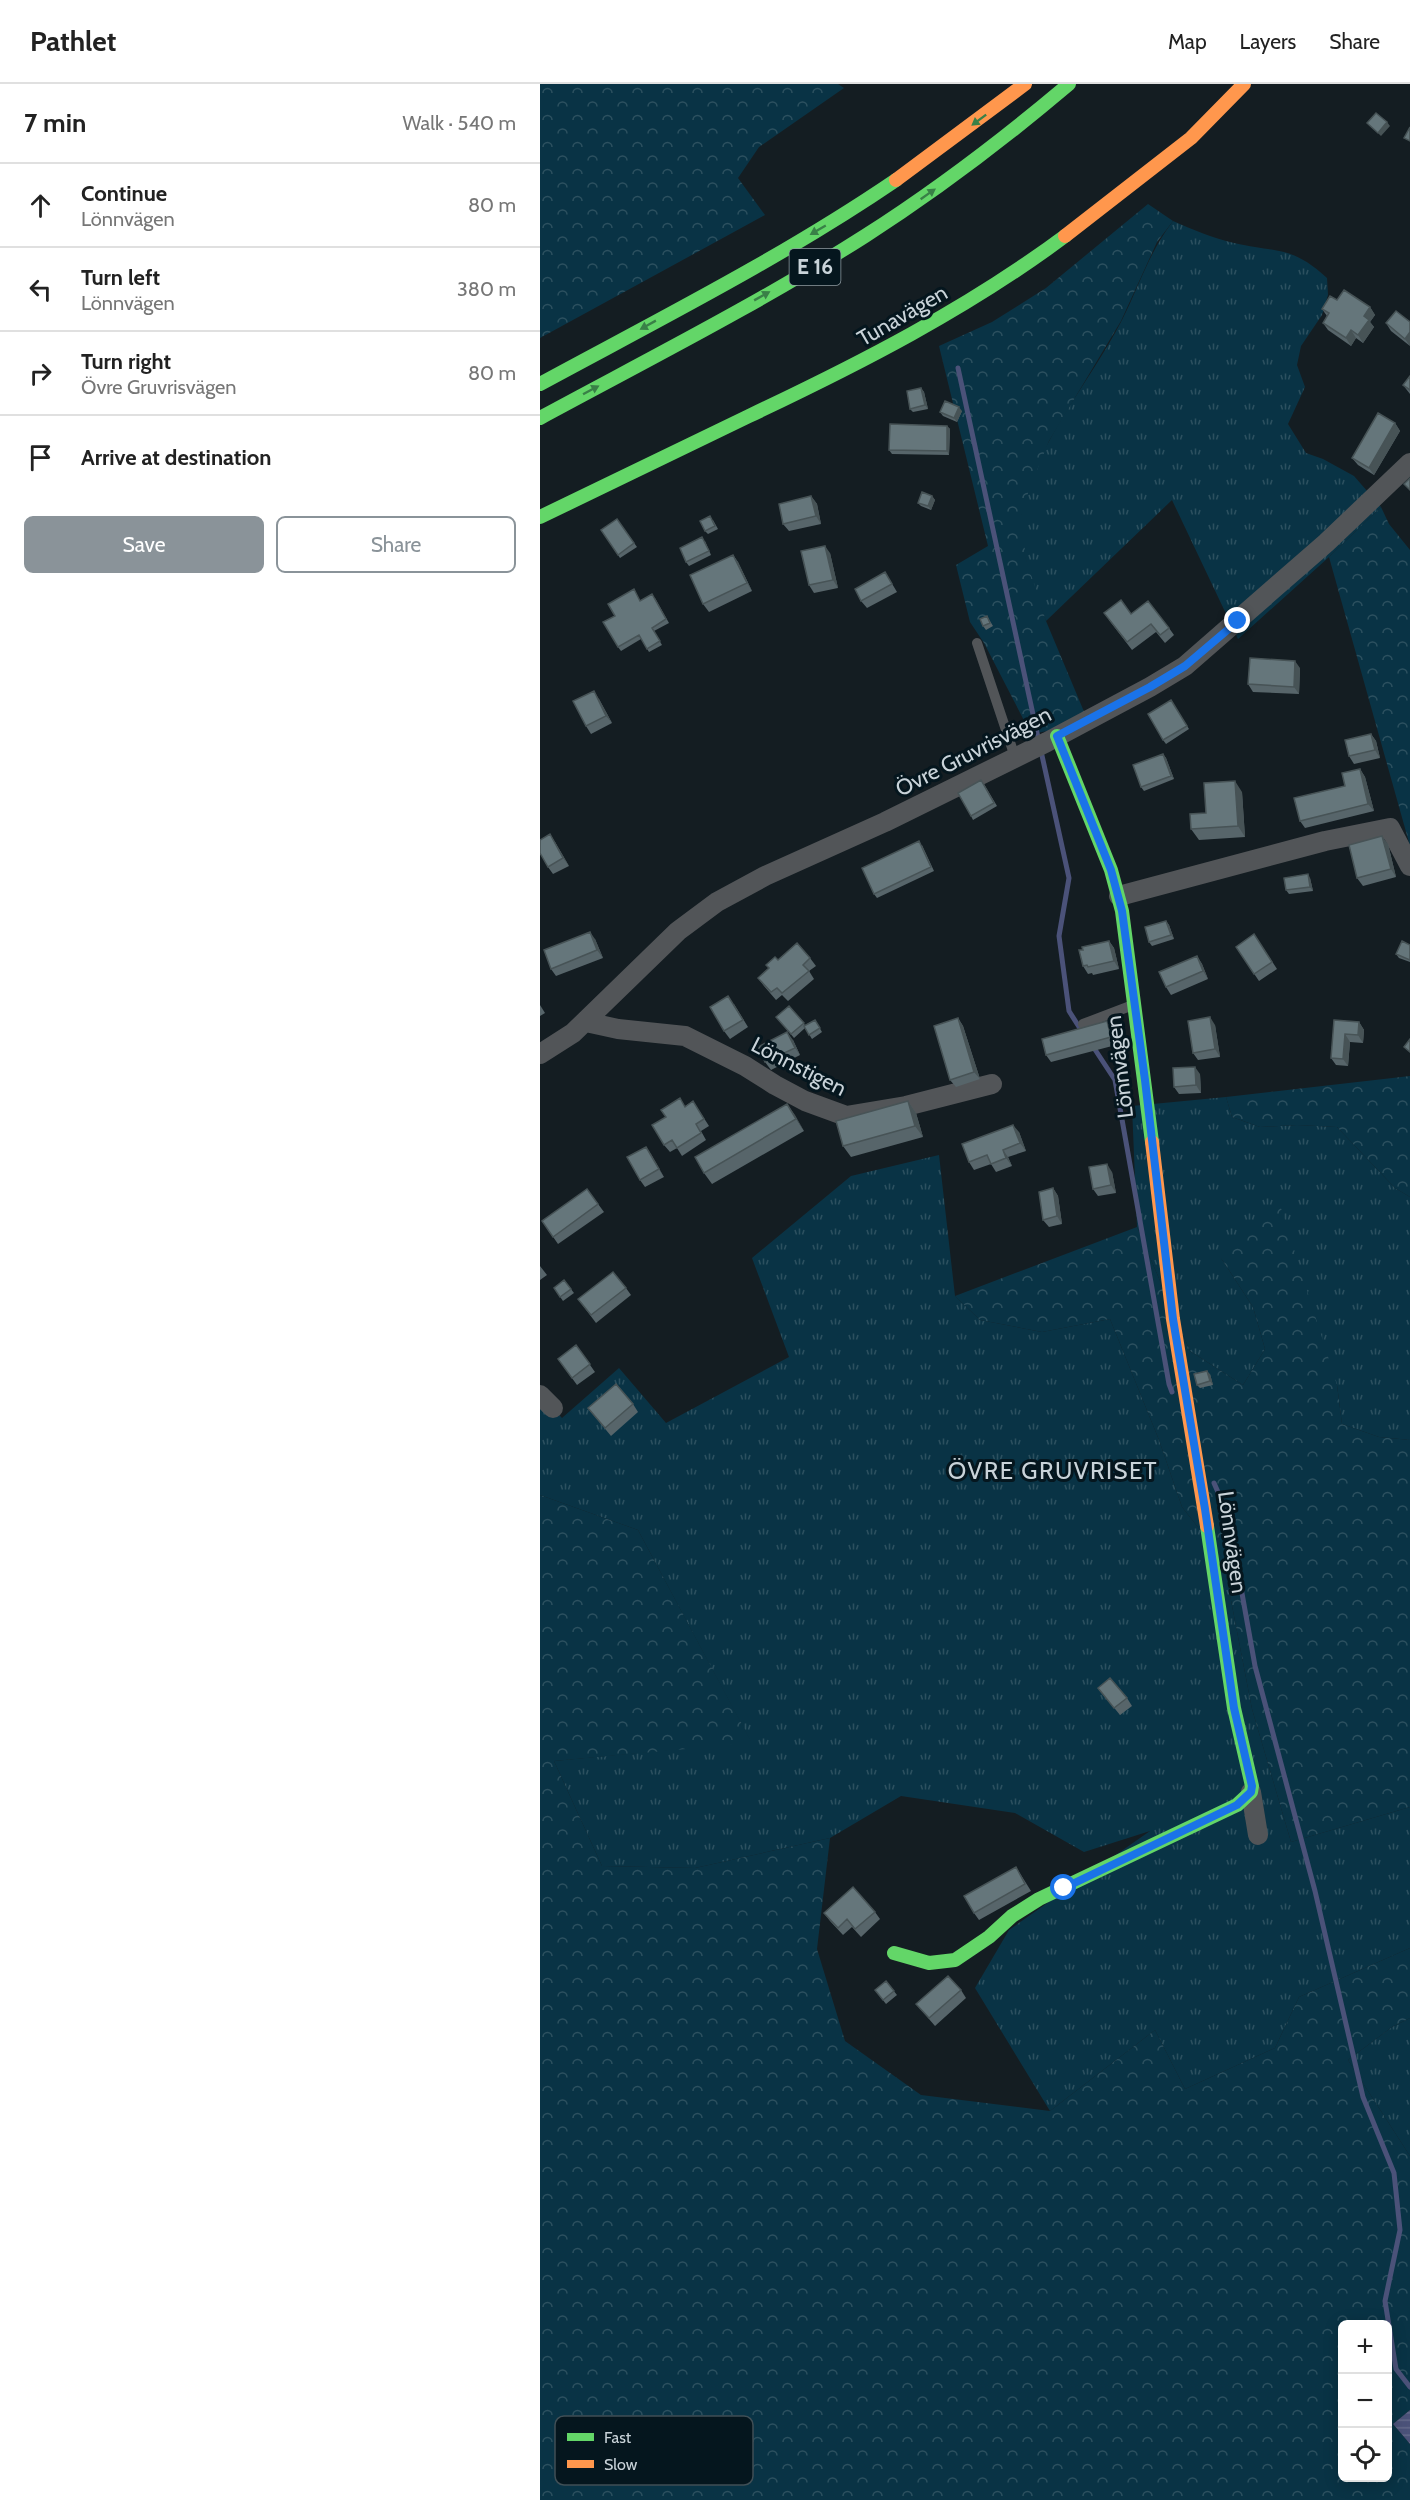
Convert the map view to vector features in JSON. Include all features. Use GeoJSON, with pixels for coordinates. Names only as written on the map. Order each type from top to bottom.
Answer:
{"type":"FeatureCollection","features":[{"type":"Feature","properties":{"kind":"main road","name":"E 16"},"geometry":{"type":"LineString","coordinates":[[540,384],[757,266],[836,219],[945,146],[1025,84]]}},
{"type":"Feature","properties":{"kind":"main road","name":"E 16"},"geometry":{"type":"LineString","coordinates":[[540,418],[719,321],[866,236],[959,172],[1070,84]]}},
{"type":"Feature","properties":{"kind":"main road","name":"Tunavägen"},"geometry":{"type":"LineString","coordinates":[[540,517],[854,366],[912,335],[981,293],[1049,248],[1124,192],[1191,138],[1244,84]]}},
{"type":"Feature","properties":{"kind":"main road","name":"Lönnvägen"},"geometry":{"type":"LineString","coordinates":[[1046,742],[1111,870],[1119,896],[1136,1004],[1173,1319],[1232,1696],[1252,1786],[1251,1792]]}},
{"type":"Feature","properties":{"kind":"main road"},"geometry":{"type":"LineString","coordinates":[[894,1953],[929,1963],[955,1960],[989,1937],[1012,1916],[1039,1899],[1237,1805],[1251,1792]]}},
{"type":"Feature","properties":{"kind":"street","name":"Övre Gruvrisvägen"},"geometry":{"type":"LineString","coordinates":[[540,1053],[573,1033],[586,1022],[678,931],[717,902],[765,876],[885,822],[1046,742],[1185,666],[1326,543],[1410,463]]}},
{"type":"Feature","properties":{"kind":"street"},"geometry":{"type":"LineString","coordinates":[[1119,896],[1303,847],[1390,828],[1410,866]]}},
{"type":"Feature","properties":{"kind":"street","name":"Lönnstigen"},"geometry":{"type":"LineString","coordinates":[[586,1022],[618,1029],[685,1036],[745,1066],[805,1101],[846,1116],[906,1106],[992,1084]]}},
{"type":"Feature","properties":{"kind":"street"},"geometry":{"type":"LineString","coordinates":[[1251,1792],[1258,1835]]}},
{"type":"Feature","properties":{"kind":"lane"},"geometry":{"type":"LineString","coordinates":[[977,643],[1015,757]]}},
{"type":"Feature","properties":{"kind":"lane"},"geometry":{"type":"LineString","coordinates":[[1083,1024],[1136,1004]]}},
{"type":"Feature","properties":{"kind":"green space"},"geometry":{"type":"Polygon","coordinates":[[[540,84],[838,84],[844,88],[759,147],[738,178],[765,215],[540,338],[540,84]]]}},
{"type":"Feature","properties":{"kind":"green space"},"geometry":{"type":"Polygon","coordinates":[[[1148,204],[1173,221],[1157,242],[1121,321],[1049,441],[1029,490],[1021,517],[1026,559],[1046,621],[1085,714],[1058,729],[1031,734],[984,643],[970,622],[956,565],[988,546],[939,346],[992,322],[1046,288],[1148,204]]]}},
{"type":"Feature","properties":{"kind":"green space"},"geometry":{"type":"Polygon","coordinates":[[[1173,221],[1226,241],[1293,255],[1314,267],[1327,278],[1328,295],[1322,315],[1301,346],[1297,365],[1305,387],[1288,424],[1306,453],[1323,459],[1354,476],[1381,507],[1238,639],[1172,500],[1046,621],[1024,554],[1020,526],[1021,515],[1038,464],[1050,439],[1121,322],[1150,258],[1173,221]]]}},
{"type":"Feature","properties":{"kind":"green space"},"geometry":{"type":"Polygon","coordinates":[[[1381,507],[1389,524],[1410,550],[1410,846],[1329,557],[1381,507]]]}},
{"type":"Feature","properties":{"kind":"green space"},"geometry":{"type":"Polygon","coordinates":[[[1410,1076],[1410,1197],[1395,1188],[1337,1127],[1297,1125],[1260,1127],[1232,1117],[1226,1097],[1410,1076]]]}},
{"type":"Feature","properties":{"kind":"green space"},"geometry":{"type":"Polygon","coordinates":[[[1226,1097],[1232,1117],[1260,1127],[1297,1125],[1337,1127],[1395,1188],[1410,1197],[1410,1440],[1379,1437],[1342,1424],[1337,1385],[1221,1258],[1253,1307],[1265,1349],[1243,1385],[1190,1351],[1137,1227],[1132,1106],[1226,1097]]]}},
{"type":"Feature","properties":{"kind":"green space"},"geometry":{"type":"Polygon","coordinates":[[[939,1155],[955,1296],[980,1320],[1042,1332],[1110,1319],[1159,1440],[1182,1507],[1223,1559],[1252,1709],[1291,1842],[1410,1807],[1410,1948],[1299,1997],[1275,2048],[1185,2089],[1155,2030],[1050,2111],[975,1988],[1009,1930],[1150,1831],[1084,1852],[1015,1813],[901,1796],[830,1838],[695,1868],[602,1866],[554,1761],[751,1742],[638,1530],[540,1495],[540,1395],[562,1418],[619,1368],[666,1423],[789,1357],[752,1258],[851,1176],[939,1155]]]}},
{"type":"Feature","properties":{"kind":"green space"},"geometry":{"type":"Polygon","coordinates":[[[1280,1205],[1337,1385],[1342,1424],[1379,1437],[1410,1440],[1410,1807],[1291,1842],[1252,1709],[1223,1559],[1182,1507],[1159,1440],[1110,1319],[1042,1332],[980,1320],[955,1296],[1137,1227],[1190,1351],[1243,1385],[1265,1349],[1253,1307],[1221,1258],[1280,1205]]]}},
{"type":"Feature","properties":{"kind":"green space"},"geometry":{"type":"Polygon","coordinates":[[[540,1495],[638,1530],[752,1743],[554,1761],[602,1866],[695,1868],[830,1838],[817,1949],[845,2041],[921,2095],[1050,2111],[1155,2030],[1185,2089],[1275,2048],[1299,1997],[1410,1948],[1410,2018],[1392,2027],[1348,2060],[1410,2156],[1410,2410],[1393,2424],[1410,2444],[1410,2500],[540,2500],[540,1495]]]}},
{"type":"Feature","properties":{"kind":"green space"},"geometry":{"type":"Polygon","coordinates":[[[1410,2018],[1410,2156],[1348,2060],[1392,2027],[1410,2018]]]}},
{"type":"Feature","properties":{"kind":"shaded area"},"geometry":{"type":"Polygon","coordinates":[[[1410,2410],[1410,2444],[1393,2424],[1410,2410]]]}},
{"type":"Feature","properties":{"kind":"building"},"geometry":{"type":"Polygon","coordinates":[[[1376,113],[1387,122],[1378,133],[1367,123],[1376,113]]]}},
{"type":"Feature","properties":{"kind":"building"},"geometry":{"type":"Polygon","coordinates":[[[1410,127],[1410,141],[1404,138],[1410,127]]]}},
{"type":"Feature","properties":{"kind":"building"},"geometry":{"type":"Polygon","coordinates":[[[1344,290],[1370,307],[1364,316],[1369,320],[1358,335],[1351,330],[1346,338],[1323,323],[1329,313],[1322,309],[1330,296],[1337,300],[1344,290]]]}},
{"type":"Feature","properties":{"kind":"building"},"geometry":{"type":"Polygon","coordinates":[[[1396,311],[1410,322],[1410,332],[1405,339],[1386,323],[1396,311]]]}},
{"type":"Feature","properties":{"kind":"building"},"geometry":{"type":"Polygon","coordinates":[[[1410,376],[1410,390],[1403,385],[1410,376]]]}},
{"type":"Feature","properties":{"kind":"building"},"geometry":{"type":"Polygon","coordinates":[[[921,388],[925,405],[910,409],[907,391],[921,388]]]}},
{"type":"Feature","properties":{"kind":"building"},"geometry":{"type":"Polygon","coordinates":[[[945,401],[959,407],[954,418],[940,412],[945,401]]]}},
{"type":"Feature","properties":{"kind":"building"},"geometry":{"type":"Polygon","coordinates":[[[1378,413],[1395,423],[1369,468],[1352,458],[1378,413]]]}},
{"type":"Feature","properties":{"kind":"building"},"geometry":{"type":"Polygon","coordinates":[[[890,424],[947,426],[947,451],[889,450],[890,424]]]}},
{"type":"Feature","properties":{"kind":"building"},"geometry":{"type":"Polygon","coordinates":[[[1410,478],[1410,490],[1404,484],[1410,478]]]}},
{"type":"Feature","properties":{"kind":"building"},"geometry":{"type":"Polygon","coordinates":[[[922,492],[932,496],[928,506],[918,503],[922,492]]]}},
{"type":"Feature","properties":{"kind":"building"},"geometry":{"type":"Polygon","coordinates":[[[811,496],[816,516],[783,524],[779,504],[811,496]]]}},
{"type":"Feature","properties":{"kind":"building"},"geometry":{"type":"Polygon","coordinates":[[[710,516],[715,526],[705,531],[700,521],[710,516]]]}},
{"type":"Feature","properties":{"kind":"building"},"geometry":{"type":"Polygon","coordinates":[[[617,519],[634,543],[618,555],[601,530],[617,519]]]}},
{"type":"Feature","properties":{"kind":"building"},"geometry":{"type":"Polygon","coordinates":[[[702,537],[709,551],[686,562],[680,548],[702,537]]]}},
{"type":"Feature","properties":{"kind":"building"},"geometry":{"type":"Polygon","coordinates":[[[825,546],[833,580],[809,585],[801,551],[825,546]]]}},
{"type":"Feature","properties":{"kind":"building"},"geometry":{"type":"Polygon","coordinates":[[[733,555],[747,583],[703,604],[690,575],[733,555]]]}},
{"type":"Feature","properties":{"kind":"building"},"geometry":{"type":"Polygon","coordinates":[[[885,572],[892,584],[861,601],[855,589],[885,572]]]}},
{"type":"Feature","properties":{"kind":"building"},"geometry":{"type":"Polygon","coordinates":[[[634,589],[640,601],[652,594],[666,619],[652,628],[660,641],[647,649],[639,635],[618,647],[603,622],[615,616],[608,604],[634,589]]]}},
{"type":"Feature","properties":{"kind":"building"},"geometry":{"type":"Polygon","coordinates":[[[1121,600],[1131,614],[1148,601],[1169,628],[1160,635],[1151,624],[1127,642],[1104,613],[1121,600]]]}},
{"type":"Feature","properties":{"kind":"building"},"geometry":{"type":"Polygon","coordinates":[[[987,616],[990,623],[983,626],[980,619],[987,616]]]}},
{"type":"Feature","properties":{"kind":"building"},"geometry":{"type":"Polygon","coordinates":[[[1250,658],[1295,661],[1294,687],[1248,684],[1250,658]]]}},
{"type":"Feature","properties":{"kind":"building"},"geometry":{"type":"Polygon","coordinates":[[[594,691],[606,716],[586,726],[573,701],[594,691]]]}},
{"type":"Feature","properties":{"kind":"building"},"geometry":{"type":"Polygon","coordinates":[[[1171,700],[1187,726],[1163,740],[1148,714],[1171,700]]]}},
{"type":"Feature","properties":{"kind":"building"},"geometry":{"type":"Polygon","coordinates":[[[1371,734],[1375,750],[1349,756],[1345,740],[1371,734]]]}},
{"type":"Feature","properties":{"kind":"building"},"geometry":{"type":"Polygon","coordinates":[[[1163,754],[1171,776],[1141,787],[1133,765],[1163,754]]]}},
{"type":"Feature","properties":{"kind":"building"},"geometry":{"type":"Polygon","coordinates":[[[1360,769],[1368,804],[1300,821],[1294,798],[1345,786],[1342,773],[1360,769]]]}},
{"type":"Feature","properties":{"kind":"building"},"geometry":{"type":"Polygon","coordinates":[[[981,780],[994,803],[971,816],[958,793],[981,780]]]}},
{"type":"Feature","properties":{"kind":"building"},"geometry":{"type":"Polygon","coordinates":[[[1235,781],[1238,826],[1191,829],[1190,814],[1206,813],[1204,783],[1235,781]]]}},
{"type":"Feature","properties":{"kind":"building"},"geometry":{"type":"Polygon","coordinates":[[[550,834],[563,858],[548,867],[540,853],[540,840],[550,834]]]}},
{"type":"Feature","properties":{"kind":"building"},"geometry":{"type":"Polygon","coordinates":[[[1382,836],[1391,869],[1357,878],[1349,845],[1382,836]]]}},
{"type":"Feature","properties":{"kind":"building"},"geometry":{"type":"Polygon","coordinates":[[[919,841],[931,867],[874,894],[862,868],[919,841]]]}},
{"type":"Feature","properties":{"kind":"building"},"geometry":{"type":"Polygon","coordinates":[[[1308,874],[1310,887],[1286,890],[1284,878],[1308,874]]]}},
{"type":"Feature","properties":{"kind":"building"},"geometry":{"type":"Polygon","coordinates":[[[1166,921],[1171,935],[1149,942],[1145,927],[1166,921]]]}},
{"type":"Feature","properties":{"kind":"building"},"geometry":{"type":"Polygon","coordinates":[[[590,932],[597,950],[551,969],[544,950],[590,932]]]}},
{"type":"Feature","properties":{"kind":"building"},"geometry":{"type":"Polygon","coordinates":[[[1254,934],[1272,962],[1254,974],[1236,947],[1254,934]]]}},
{"type":"Feature","properties":{"kind":"building"},"geometry":{"type":"Polygon","coordinates":[[[1109,941],[1114,961],[1083,966],[1079,950],[1083,950],[1082,947],[1109,941]]]}},
{"type":"Feature","properties":{"kind":"building"},"geometry":{"type":"Polygon","coordinates":[[[1402,941],[1410,945],[1410,960],[1396,954],[1402,941]]]}},
{"type":"Feature","properties":{"kind":"building"},"geometry":{"type":"Polygon","coordinates":[[[797,943],[810,958],[803,965],[809,971],[782,993],[777,988],[771,992],[758,978],[769,968],[766,965],[775,957],[778,960],[797,943]]]}},
{"type":"Feature","properties":{"kind":"building"},"geometry":{"type":"Polygon","coordinates":[[[1197,956],[1203,971],[1166,987],[1159,972],[1197,956]]]}},
{"type":"Feature","properties":{"kind":"building"},"geometry":{"type":"Polygon","coordinates":[[[728,996],[743,1020],[724,1031],[710,1007],[728,996]]]}},
{"type":"Feature","properties":{"kind":"building"},"geometry":{"type":"Polygon","coordinates":[[[789,1006],[804,1023],[791,1034],[776,1017],[789,1006]]]}},
{"type":"Feature","properties":{"kind":"building"},"geometry":{"type":"Polygon","coordinates":[[[1210,1017],[1215,1049],[1193,1053],[1188,1021],[1210,1017]]]}},
{"type":"Feature","properties":{"kind":"building"},"geometry":{"type":"Polygon","coordinates":[[[958,1018],[974,1072],[950,1080],[934,1026],[958,1018]]]}},
{"type":"Feature","properties":{"kind":"building"},"geometry":{"type":"Polygon","coordinates":[[[815,1020],[820,1028],[809,1035],[804,1026],[815,1020]]]}},
{"type":"Feature","properties":{"kind":"building"},"geometry":{"type":"Polygon","coordinates":[[[1334,1020],[1359,1022],[1358,1035],[1345,1034],[1343,1059],[1331,1058],[1334,1020]]]}},
{"type":"Feature","properties":{"kind":"building"},"geometry":{"type":"Polygon","coordinates":[[[1107,1021],[1111,1037],[1046,1055],[1042,1039],[1107,1021]]]}},
{"type":"Feature","properties":{"kind":"building"},"geometry":{"type":"Polygon","coordinates":[[[787,1032],[795,1048],[765,1062],[758,1047],[787,1032]]]}},
{"type":"Feature","properties":{"kind":"building"},"geometry":{"type":"Polygon","coordinates":[[[1410,1039],[1410,1052],[1404,1047],[1410,1039]]]}},
{"type":"Feature","properties":{"kind":"building"},"geometry":{"type":"Polygon","coordinates":[[[1195,1067],[1196,1085],[1174,1087],[1173,1068],[1195,1067]]]}},
{"type":"Feature","properties":{"kind":"building"},"geometry":{"type":"Polygon","coordinates":[[[680,1098],[685,1107],[693,1101],[704,1119],[696,1124],[701,1133],[677,1148],[672,1140],[664,1145],[652,1125],[666,1117],[661,1110],[680,1098]]]}},
{"type":"Feature","properties":{"kind":"building"},"geometry":{"type":"Polygon","coordinates":[[[908,1101],[915,1126],[843,1146],[836,1121],[908,1101]]]}},
{"type":"Feature","properties":{"kind":"building"},"geometry":{"type":"Polygon","coordinates":[[[787,1104],[796,1119],[704,1173],[695,1157],[787,1104]]]}},
{"type":"Feature","properties":{"kind":"building"},"geometry":{"type":"Polygon","coordinates":[[[1013,1125],[1020,1143],[1003,1150],[1006,1158],[991,1164],[987,1155],[969,1162],[962,1144],[1013,1125]]]}},
{"type":"Feature","properties":{"kind":"building"},"geometry":{"type":"Polygon","coordinates":[[[646,1147],[659,1169],[640,1180],[627,1157],[646,1147]]]}},
{"type":"Feature","properties":{"kind":"building"},"geometry":{"type":"Polygon","coordinates":[[[1107,1164],[1111,1185],[1093,1189],[1089,1167],[1107,1164]]]}},
{"type":"Feature","properties":{"kind":"building"},"geometry":{"type":"Polygon","coordinates":[[[1053,1188],[1057,1216],[1043,1220],[1039,1192],[1053,1188]]]}},
{"type":"Feature","properties":{"kind":"building"},"geometry":{"type":"Polygon","coordinates":[[[587,1189],[598,1204],[553,1237],[542,1221],[587,1189]]]}},
{"type":"Feature","properties":{"kind":"building"},"geometry":{"type":"Polygon","coordinates":[[[613,1272],[626,1288],[591,1315],[578,1299],[613,1272]]]}},
{"type":"Feature","properties":{"kind":"building"},"geometry":{"type":"Polygon","coordinates":[[[564,1280],[571,1289],[560,1297],[554,1288],[564,1280]]]}},
{"type":"Feature","properties":{"kind":"building"},"geometry":{"type":"Polygon","coordinates":[[[576,1345],[590,1364],[572,1378],[558,1359],[576,1345]]]}},
{"type":"Feature","properties":{"kind":"building"},"geometry":{"type":"Polygon","coordinates":[[[1207,1371],[1210,1381],[1197,1385],[1194,1374],[1207,1371]]]}},
{"type":"Feature","properties":{"kind":"building"},"geometry":{"type":"Polygon","coordinates":[[[616,1384],[633,1404],[605,1428],[588,1408],[616,1384]]]}},
{"type":"Feature","properties":{"kind":"building"},"geometry":{"type":"Polygon","coordinates":[[[1110,1678],[1127,1698],[1114,1708],[1098,1688],[1110,1678]]]}},
{"type":"Feature","properties":{"kind":"building"},"geometry":{"type":"Polygon","coordinates":[[[1016,1867],[1025,1884],[974,1913],[964,1896],[1016,1867]]]}},
{"type":"Feature","properties":{"kind":"building"},"geometry":{"type":"Polygon","coordinates":[[[853,1887],[875,1912],[855,1929],[847,1919],[838,1928],[824,1913],[853,1887]]]}},
{"type":"Feature","properties":{"kind":"building"},"geometry":{"type":"Polygon","coordinates":[[[948,1976],[961,1990],[929,2018],[916,2004],[948,1976]]]}},
{"type":"Feature","properties":{"kind":"building"},"geometry":{"type":"Polygon","coordinates":[[[886,1981],[894,1991],[883,2000],[875,1990],[886,1981]]]}},
{"type":"Feature","properties":{"kind":"waterway"},"geometry":{"type":"LineString","coordinates":[[958,368],[1039,742]]}},
{"type":"Feature","properties":{"kind":"waterway"},"geometry":{"type":"LineString","coordinates":[[1041,751],[1069,878],[1059,936],[1069,1011],[1081,1030]]}},
{"type":"Feature","properties":{"kind":"waterway"},"geometry":{"type":"LineString","coordinates":[[1092,1045],[1115,1080],[1172,1392]]}},
{"type":"Feature","properties":{"kind":"waterway"},"geometry":{"type":"LineString","coordinates":[[1214,1483],[1228,1515],[1255,1666],[1315,1891],[1363,2097],[1394,2173],[1400,2230],[1385,2301],[1396,2369],[1410,2387]]}},
{"type":"Feature","properties":{"kind":"traffic: fast"},"geometry":{"type":"LineString","coordinates":[[540,418],[745,307],[865,236],[970,163],[1069,84]]}},
{"type":"Feature","properties":{"kind":"traffic: fast"},"geometry":{"type":"LineString","coordinates":[[540,384],[765,261],[896,180]]}},
{"type":"Feature","properties":{"kind":"traffic: fast"},"geometry":{"type":"LineString","coordinates":[[540,517],[912,334],[990,288],[1065,236]]}},
{"type":"Feature","properties":{"kind":"traffic: fast"},"geometry":{"type":"LineString","coordinates":[[1057,736],[1111,870],[1122,911],[1152,1142]]}},
{"type":"Feature","properties":{"kind":"traffic: fast"},"geometry":{"type":"LineString","coordinates":[[894,1953],[929,1963],[955,1960],[989,1937],[1012,1916],[1039,1899],[1237,1805],[1251,1792],[1252,1786],[1234,1708],[1207,1526]]}},
{"type":"Feature","properties":{"kind":"traffic: slow"},"geometry":{"type":"LineString","coordinates":[[896,180],[1025,84]]}},
{"type":"Feature","properties":{"kind":"traffic: slow"},"geometry":{"type":"LineString","coordinates":[[1065,236],[1191,138],[1244,84]]}},
{"type":"Feature","properties":{"kind":"traffic: slow"},"geometry":{"type":"LineString","coordinates":[[1152,1142],[1173,1319],[1207,1526]]}},
{"type":"Feature","properties":{"kind":"district","name":"ÖVRE GRUVRISET"},"geometry":{"type":"Point","coordinates":[1053,1471]}},
{"type":"Feature","properties":{"kind":"route"},"geometry":{"type":"LineString","coordinates":[[1064,1888],[1237,1805],[1251,1792],[1252,1786],[1234,1708],[1205,1509],[1173,1319],[1145,1080],[1122,911],[1111,870],[1057,736],[1185,666],[1238,621]]}}]}
